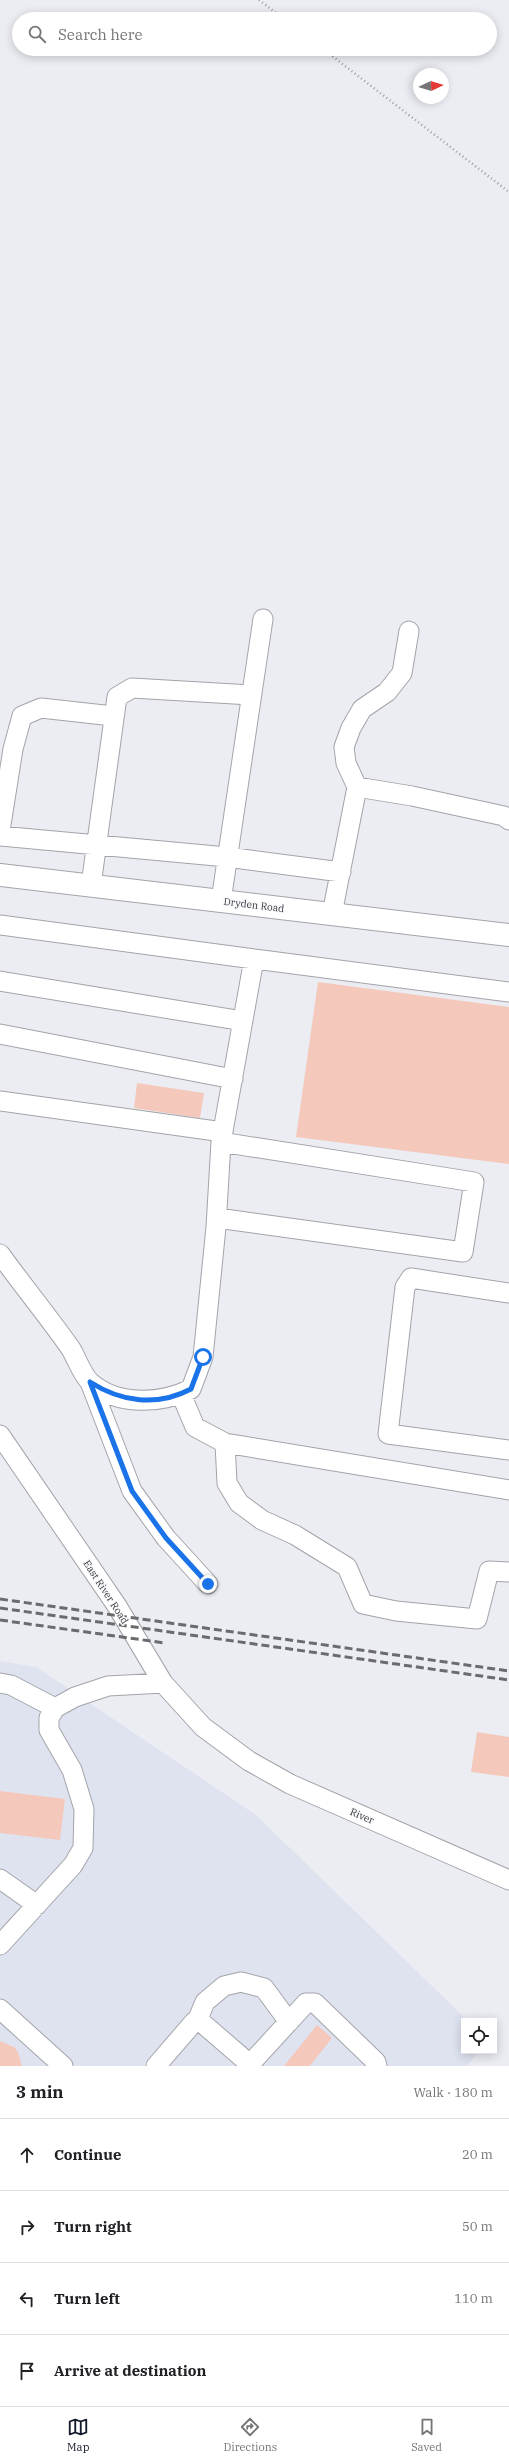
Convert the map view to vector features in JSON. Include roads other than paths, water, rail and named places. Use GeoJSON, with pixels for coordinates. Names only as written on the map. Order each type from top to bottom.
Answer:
{"type":"FeatureCollection","features":[{"type":"Feature","properties":{"kind":"main road","name":"Dryden Road"},"geometry":{"type":"LineString","coordinates":[[0,874],[509,935]]}},
{"type":"Feature","properties":{"kind":"street"},"geometry":{"type":"LineString","coordinates":[[221,901],[263,618]]}},
{"type":"Feature","properties":{"kind":"street"},"geometry":{"type":"LineString","coordinates":[[332,914],[358,787],[346,763],[344,747],[348,734],[362,709],[387,692],[402,673],[409,631]]}},
{"type":"Feature","properties":{"kind":"street"},"geometry":{"type":"LineString","coordinates":[[90,885],[113,716],[117,697],[132,688],[251,695]]}},
{"type":"Feature","properties":{"kind":"street"},"geometry":{"type":"LineString","coordinates":[[0,831],[13,749],[22,716],[41,708],[113,716]]}},
{"type":"Feature","properties":{"kind":"street"},"geometry":{"type":"LineString","coordinates":[[358,787],[435,801],[504,816],[509,820]]}},
{"type":"Feature","properties":{"kind":"street"},"geometry":{"type":"LineString","coordinates":[[0,836],[227,857],[341,872]]}},
{"type":"Feature","properties":{"kind":"street"},"geometry":{"type":"LineString","coordinates":[[0,925],[509,992]]}},
{"type":"Feature","properties":{"kind":"street"},"geometry":{"type":"LineString","coordinates":[[90,1382],[105,1392],[129,1399],[159,1400],[181,1394],[191,1389],[203,1357],[217,1218],[222,1137],[254,959]]}},
{"type":"Feature","properties":{"kind":"street"},"geometry":{"type":"LineString","coordinates":[[0,981],[243,1021]]}},
{"type":"Feature","properties":{"kind":"street"},"geometry":{"type":"LineString","coordinates":[[0,1034],[233,1078]]}},
{"type":"Feature","properties":{"kind":"street"},"geometry":{"type":"LineString","coordinates":[[0,1101],[222,1137],[474,1182],[463,1252],[217,1218]]}},
{"type":"Feature","properties":{"kind":"street"},"geometry":{"type":"LineString","coordinates":[[0,1254],[71,1350],[90,1382],[132,1491],[166,1538],[208,1584]]}},
{"type":"Feature","properties":{"kind":"street"},"geometry":{"type":"LineString","coordinates":[[509,1293],[411,1278],[405,1287],[388,1434],[509,1450]]}},
{"type":"Feature","properties":{"kind":"street"},"geometry":{"type":"LineString","coordinates":[[181,1394],[195,1427],[225,1443],[509,1490]]}},
{"type":"Feature","properties":{"kind":"street","name":"East River Road"},"geometry":{"type":"LineString","coordinates":[[0,1435],[117,1606],[163,1683],[180,1704],[220,1741]]}},
{"type":"Feature","properties":{"kind":"street"},"geometry":{"type":"LineString","coordinates":[[225,1443],[227,1483],[239,1503],[262,1520],[295,1535],[348,1567],[363,1604],[396,1611],[477,1619],[489,1571],[509,1572]]}},
{"type":"Feature","properties":{"kind":"street"},"geometry":{"type":"LineString","coordinates":[[0,1683],[11,1685],[55,1708]]}},
{"type":"Feature","properties":{"kind":"street"},"geometry":{"type":"LineString","coordinates":[[0,1945],[73,1865],[84,1848],[84,1809],[72,1770],[49,1730],[49,1718],[55,1708],[75,1697],[108,1686],[163,1683]]}},
{"type":"Feature","properties":{"kind":"street","name":"River"},"geometry":{"type":"LineString","coordinates":[[220,1741],[249,1761],[290,1784],[509,1880]]}},
{"type":"Feature","properties":{"kind":"street"},"geometry":{"type":"LineString","coordinates":[[0,1879],[37,1905]]}},
{"type":"Feature","properties":{"kind":"street"},"geometry":{"type":"LineString","coordinates":[[156,2066],[194,2022],[197,2022],[205,2002],[224,1986],[241,1982],[264,1988],[289,2022]]}},
{"type":"Feature","properties":{"kind":"street"},"geometry":{"type":"LineString","coordinates":[[197,2022],[252,2065],[306,2003],[315,2003],[376,2062],[377,2066]]}},
{"type":"Feature","properties":{"kind":"street"},"geometry":{"type":"LineString","coordinates":[[0,2009],[63,2066]]}},
{"type":"Feature","properties":{"kind":"railway"},"geometry":{"type":"LineString","coordinates":[[0,1599],[509,1671]]}},
{"type":"Feature","properties":{"kind":"railway"},"geometry":{"type":"LineString","coordinates":[[0,1608],[509,1680]]}},
{"type":"Feature","properties":{"kind":"railway"},"geometry":{"type":"LineString","coordinates":[[0,1620],[165,1643]]}}]}
